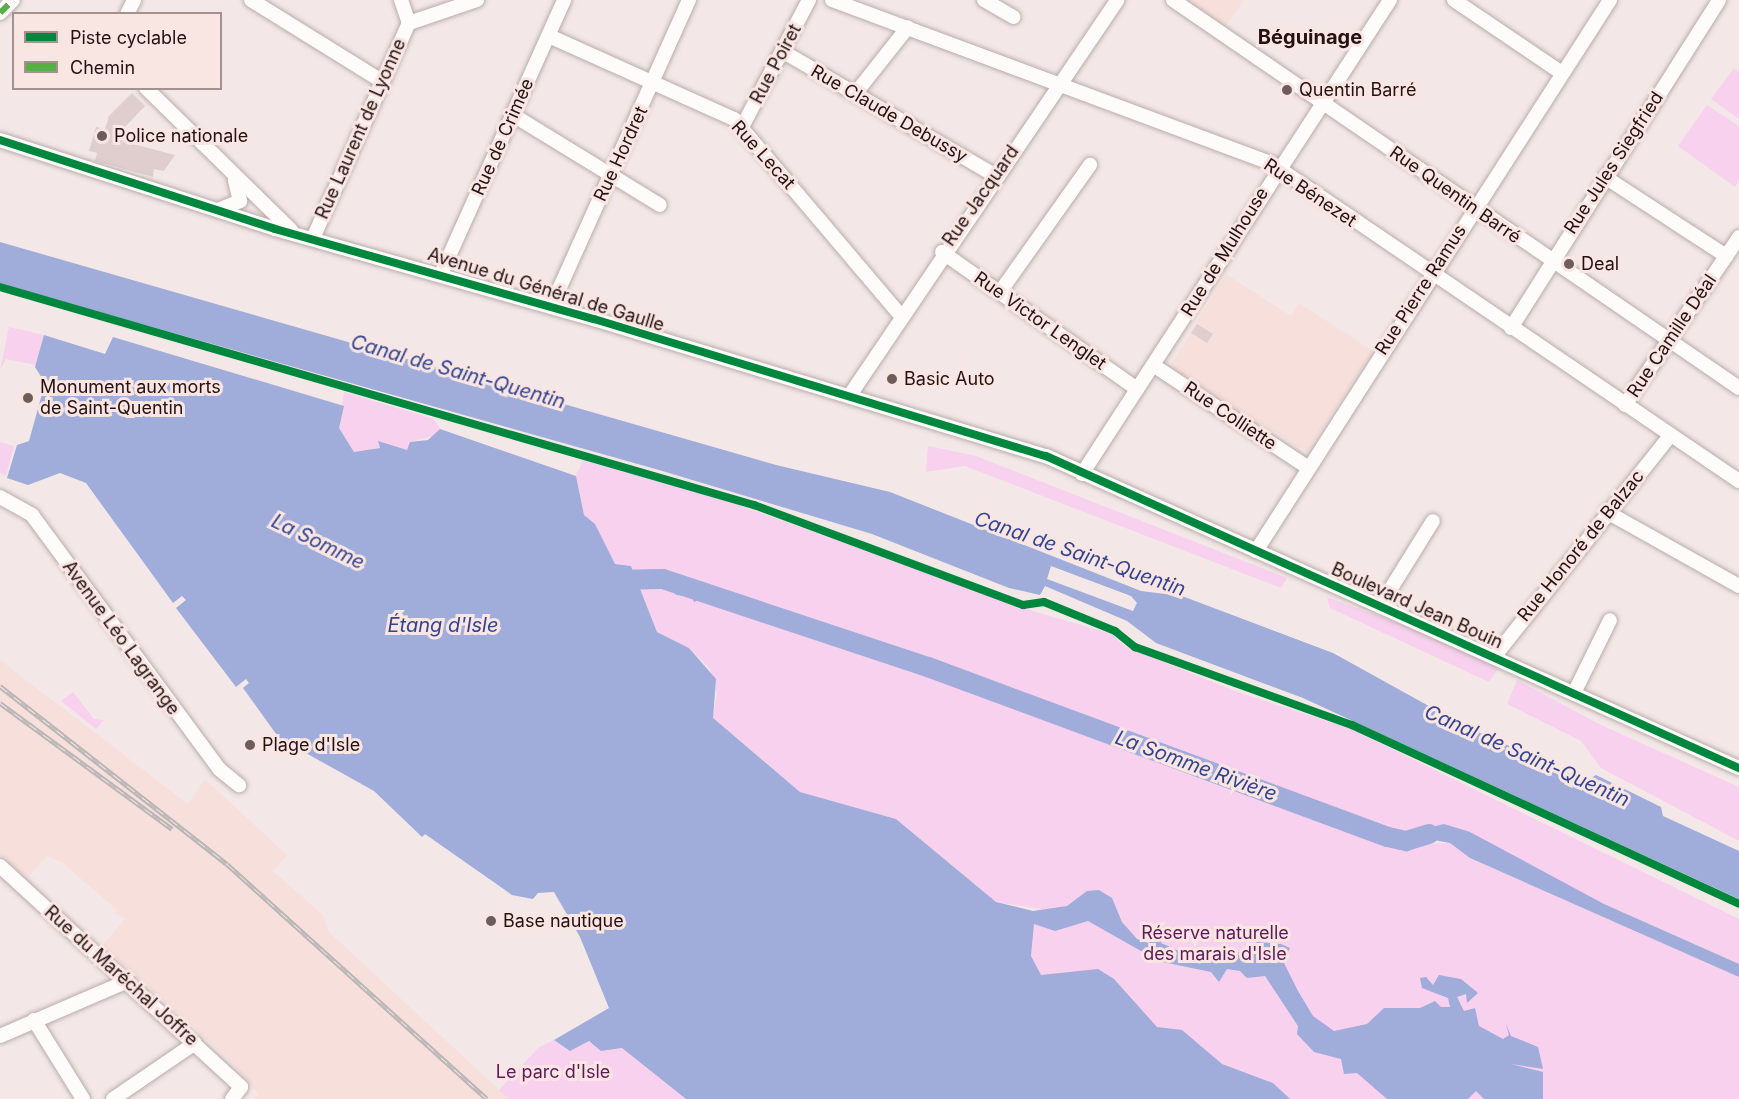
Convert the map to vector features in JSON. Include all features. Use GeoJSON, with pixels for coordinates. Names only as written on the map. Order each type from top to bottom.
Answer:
{"type":"FeatureCollection","features":[{"type":"Feature","properties":{"kind":"street"},"geometry":{"type":"LineString","coordinates":[[0,13],[13,0]]}},
{"type":"Feature","properties":{"kind":"street"},"geometry":{"type":"LineString","coordinates":[[251,0],[383,82]]}},
{"type":"Feature","properties":{"kind":"street"},"geometry":{"type":"LineString","coordinates":[[401,0],[409,23],[477,0]]}},
{"type":"Feature","properties":{"kind":"street","name":"Rue de Crimée"},"geometry":{"type":"LineString","coordinates":[[441,274],[564,0]]}},
{"type":"Feature","properties":{"kind":"street","name":"Rue Hordret"},"geometry":{"type":"LineString","coordinates":[[551,307],[654,83],[689,0]]}},
{"type":"Feature","properties":{"kind":"street","name":"Rue Poiret"},"geometry":{"type":"LineString","coordinates":[[742,127],[809,0]]}},
{"type":"Feature","properties":{"kind":"street","name":"Rue Bénezet"},"geometry":{"type":"LineString","coordinates":[[831,0],[908,27],[1278,169],[1431,275],[1739,481]]}},
{"type":"Feature","properties":{"kind":"street"},"geometry":{"type":"LineString","coordinates":[[984,0],[1013,17]]}},
{"type":"Feature","properties":{"kind":"street","name":"Rue Jacquard"},"geometry":{"type":"LineString","coordinates":[[850,395],[942,252],[1116,0]]}},
{"type":"Feature","properties":{"kind":"street","name":"Rue Quentin Barré"},"geometry":{"type":"LineString","coordinates":[[1173,0],[1551,262],[1739,388]]}},
{"type":"Feature","properties":{"kind":"street","name":"Rue de Mulhouse"},"geometry":{"type":"LineString","coordinates":[[1082,474],[1278,169],[1390,0]]}},
{"type":"Feature","properties":{"kind":"street"},"geometry":{"type":"LineString","coordinates":[[1454,0],[1562,73]]}},
{"type":"Feature","properties":{"kind":"street","name":"Rue Pierre Ramus"},"geometry":{"type":"LineString","coordinates":[[1256,551],[1307,467],[1610,0]]}},
{"type":"Feature","properties":{"kind":"street","name":"Rue Jules Siegfried"},"geometry":{"type":"LineString","coordinates":[[1511,328],[1719,0]]}},
{"type":"Feature","properties":{"kind":"street","name":"Rue Laurent de Lyonne"},"geometry":{"type":"LineString","coordinates":[[315,236],[409,23]]}},
{"type":"Feature","properties":{"kind":"street"},"geometry":{"type":"LineString","coordinates":[[855,94],[908,27]]}},
{"type":"Feature","properties":{"kind":"street","name":"Rue Lecat"},"geometry":{"type":"LineString","coordinates":[[549,36],[734,119],[901,316]]}},
{"type":"Feature","properties":{"kind":"street","name":"Rue Claude Debussy"},"geometry":{"type":"LineString","coordinates":[[782,51],[996,176]]}},
{"type":"Feature","properties":{"kind":"street"},"geometry":{"type":"LineString","coordinates":[[148,90],[230,173],[291,230]]}},
{"type":"Feature","properties":{"kind":"street"},"geometry":{"type":"LineString","coordinates":[[513,115],[660,205]]}},
{"type":"Feature","properties":{"kind":"street","name":"Avenue du Général de Gaulle"},"geometry":{"type":"LineString","coordinates":[[0,140],[218,210],[315,236],[850,395],[1046,456],[1082,474]]}},
{"type":"Feature","properties":{"kind":"street"},"geometry":{"type":"LineString","coordinates":[[1000,292],[1090,165]]}},
{"type":"Feature","properties":{"kind":"street"},"geometry":{"type":"LineString","coordinates":[[218,210],[240,201],[241,193],[230,173]]}},
{"type":"Feature","properties":{"kind":"street"},"geometry":{"type":"LineString","coordinates":[[1605,177],[1726,256]]}},
{"type":"Feature","properties":{"kind":"street","name":"Rue Camille Déal"},"geometry":{"type":"LineString","coordinates":[[1625,405],[1739,237]]}},
{"type":"Feature","properties":{"kind":"street","name":"Rue Victor Lenglet"},"geometry":{"type":"LineString","coordinates":[[942,252],[1137,389]]}},
{"type":"Feature","properties":{"kind":"street","name":"Rue Colliette"},"geometry":{"type":"LineString","coordinates":[[1153,365],[1307,467]]}},
{"type":"Feature","properties":{"kind":"street","name":"Rue Honoré de Balzac"},"geometry":{"type":"LineString","coordinates":[[1494,657],[1607,512],[1670,436]]}},
{"type":"Feature","properties":{"kind":"street","name":"Boulevard Jean Bouin"},"geometry":{"type":"LineString","coordinates":[[1082,474],[1739,768]]}},
{"type":"Feature","properties":{"kind":"street","name":"Avenue Léo Lagrange"},"geometry":{"type":"LineString","coordinates":[[0,497],[32,515],[219,770],[239,785]]}},
{"type":"Feature","properties":{"kind":"street"},"geometry":{"type":"LineString","coordinates":[[1607,512],[1739,586]]}},
{"type":"Feature","properties":{"kind":"street","name":"Boulevard Jean Bouin"},"geometry":{"type":"LineString","coordinates":[[1380,606],[1433,521]]}},
{"type":"Feature","properties":{"kind":"street"},"geometry":{"type":"LineString","coordinates":[[1574,693],[1610,620]]}},
{"type":"Feature","properties":{"kind":"street","name":"Rue du Maréchal Joffre"},"geometry":{"type":"LineString","coordinates":[[0,866],[242,1087],[232,1099]]}},
{"type":"Feature","properties":{"kind":"street"},"geometry":{"type":"LineString","coordinates":[[0,1036],[128,981]]}},
{"type":"Feature","properties":{"kind":"street"},"geometry":{"type":"LineString","coordinates":[[34,1020],[83,1099]]}},
{"type":"Feature","properties":{"kind":"street"},"geometry":{"type":"LineString","coordinates":[[113,1099],[195,1043]]}},
{"type":"Feature","properties":{"kind":"shaded area"},"geometry":{"type":"Polygon","coordinates":[[[1186,0],[1244,0],[1225,27],[1186,0]]]}},
{"type":"Feature","properties":{"kind":"shaded area"},"geometry":{"type":"Polygon","coordinates":[[[1226,274],[1291,316],[1299,303],[1373,351],[1307,452],[1170,367],[1226,274]]]}},
{"type":"Feature","properties":{"kind":"shaded area"},"geometry":{"type":"Polygon","coordinates":[[[0,660],[188,804],[205,779],[287,855],[273,871],[323,915],[329,932],[509,1099],[254,1099],[258,1094],[233,1063],[102,946],[125,919],[115,913],[117,910],[63,863],[47,856],[27,878],[0,855],[0,660]]]}},
{"type":"Feature","properties":{"kind":"green space"},"geometry":{"type":"Polygon","coordinates":[[[1734,68],[1739,72],[1739,119],[1711,99],[1734,68]]]}},
{"type":"Feature","properties":{"kind":"green space"},"geometry":{"type":"Polygon","coordinates":[[[1707,105],[1739,126],[1739,181],[1735,187],[1678,146],[1707,105]]]}},
{"type":"Feature","properties":{"kind":"green space"},"geometry":{"type":"Polygon","coordinates":[[[9,327],[44,335],[36,365],[6,359],[0,370],[9,327]]]}},
{"type":"Feature","properties":{"kind":"green space"},"geometry":{"type":"Polygon","coordinates":[[[344,392],[434,419],[440,429],[438,435],[410,442],[408,450],[378,442],[381,448],[354,452],[339,428],[344,392]]]}},
{"type":"Feature","properties":{"kind":"green space"},"geometry":{"type":"Polygon","coordinates":[[[0,442],[14,446],[6,476],[0,473],[0,442]]]}},
{"type":"Feature","properties":{"kind":"green space"},"geometry":{"type":"Polygon","coordinates":[[[928,446],[976,456],[1287,578],[1281,588],[965,466],[926,472],[928,446]]]}},
{"type":"Feature","properties":{"kind":"green space","name":"Réserve naturelle des marais d'Isle"},"geometry":{"type":"Polygon","coordinates":[[[583,460],[727,501],[1036,612],[1112,634],[1124,646],[1235,691],[1351,729],[1739,919],[1739,964],[1604,904],[1444,824],[1402,834],[1425,844],[1450,843],[1470,858],[1739,977],[1739,1099],[1095,1099],[1031,956],[1034,924],[1042,926],[1041,909],[996,902],[896,819],[800,792],[712,718],[717,694],[710,669],[689,648],[657,632],[631,566],[615,564],[595,524],[584,515],[576,476],[583,460]],[[679,578],[668,586],[676,595],[692,597],[693,601],[702,592],[679,578]]]}},
{"type":"Feature","properties":{"kind":"green space"},"geometry":{"type":"Polygon","coordinates":[[[1327,597],[1400,624],[1500,666],[1489,682],[1330,608],[1327,597]]]}},
{"type":"Feature","properties":{"kind":"green space"},"geometry":{"type":"Polygon","coordinates":[[[1517,680],[1601,725],[1739,787],[1739,841],[1601,768],[1581,741],[1507,704],[1517,680]]]}},
{"type":"Feature","properties":{"kind":"green space"},"geometry":{"type":"Polygon","coordinates":[[[73,692],[94,719],[104,720],[96,729],[61,701],[73,692]]]}},
{"type":"Feature","properties":{"kind":"green space","name":"Le parc d'Isle"},"geometry":{"type":"Polygon","coordinates":[[[554,1040],[570,1051],[589,1041],[601,1051],[622,1048],[686,1099],[509,1099],[499,1090],[538,1048],[554,1040]]]}},
{"type":"Feature","properties":{"kind":"water","name":"Canal de Saint-Quentin"},"geometry":{"type":"Polygon","coordinates":[[[0,242],[776,465],[890,492],[1141,591],[1182,596],[1333,653],[1465,726],[1586,781],[1596,775],[1661,807],[1663,816],[1739,851],[1739,899],[1303,698],[1156,643],[1127,621],[1045,586],[1040,595],[1009,588],[872,534],[659,470],[0,284],[0,242]],[[1051,566],[1047,579],[1133,611],[1137,603],[1131,596],[1051,566]]]}},
{"type":"Feature","properties":{"kind":"water","name":"Étang d'Isle"},"geometry":{"type":"Polygon","coordinates":[[[44,335],[105,354],[113,337],[344,406],[339,428],[354,452],[380,448],[378,441],[407,450],[410,442],[428,440],[440,429],[576,476],[584,515],[595,524],[615,564],[631,566],[657,632],[689,648],[716,679],[713,718],[800,792],[896,819],[996,902],[1033,911],[1067,906],[1087,891],[1099,890],[1112,898],[1122,922],[1137,939],[1148,943],[1162,937],[1161,943],[1177,950],[1201,954],[1225,950],[1242,953],[1257,942],[1281,944],[1290,948],[1283,961],[1298,991],[1313,1016],[1334,1031],[1367,1024],[1384,1008],[1420,1008],[1435,1001],[1441,1007],[1450,1007],[1448,998],[1422,988],[1420,978],[1426,977],[1433,985],[1439,975],[1461,979],[1478,993],[1467,1003],[1466,994],[1457,997],[1464,1011],[1475,1008],[1479,1026],[1503,1039],[1509,1035],[1506,1024],[1511,1036],[1538,1047],[1543,1069],[1511,1064],[1543,1072],[1543,1099],[1484,1099],[1476,1091],[1468,1099],[1387,1099],[1357,1073],[1344,1074],[1341,1059],[1314,1052],[1297,1034],[1298,1026],[1265,976],[1247,978],[1240,971],[1227,969],[1219,982],[1211,972],[1148,959],[1148,955],[1088,921],[1055,931],[1034,924],[1031,956],[1041,975],[1098,969],[1114,979],[1157,1027],[1182,1030],[1222,1064],[1273,1083],[1290,1099],[686,1099],[622,1048],[601,1051],[589,1041],[570,1051],[554,1040],[609,1008],[580,937],[554,892],[538,893],[533,899],[512,895],[425,834],[422,837],[374,791],[279,738],[243,688],[249,683],[246,679],[236,687],[176,608],[186,600],[182,596],[173,603],[86,483],[60,473],[28,485],[7,478],[17,445],[29,441],[45,383],[35,367],[44,335]]]}},
{"type":"Feature","properties":{"kind":"water"},"geometry":{"type":"Polygon","coordinates":[[[676,576],[686,584],[690,582],[696,593],[708,596],[694,602],[692,597],[676,595],[663,579],[676,576]]]}},
{"type":"Feature","properties":{"kind":"water"},"geometry":{"type":"Polygon","coordinates":[[[1444,824],[1470,832],[1604,904],[1739,964],[1739,977],[1470,858],[1450,843],[1434,840],[1406,852],[1402,834],[1444,824]]]}},
{"type":"Feature","properties":{"kind":"building","name":"Police nationale"},"geometry":{"type":"Polygon","coordinates":[[[132,93],[145,106],[125,127],[122,141],[175,155],[164,171],[154,169],[153,177],[95,161],[97,153],[89,151],[96,127],[105,129],[109,116],[132,93]]]}},
{"type":"Feature","properties":{"kind":"building"},"geometry":{"type":"Polygon","coordinates":[[[1197,324],[1213,334],[1207,343],[1191,333],[1197,324]]]}},
{"type":"Feature","properties":{"kind":"waterway","name":"La Somme Rivière"},"geometry":{"type":"LineString","coordinates":[[614,580],[663,579],[928,667],[1388,837],[1406,841],[1429,834]]}},
{"type":"Feature","properties":{"kind":"railway"},"geometry":{"type":"LineString","coordinates":[[0,686],[227,864],[487,1099]]}},
{"type":"Feature","properties":{"kind":"railway"},"geometry":{"type":"LineString","coordinates":[[0,703],[172,829]]}},
{"type":"Feature","properties":{"kind":"marked path"},"geometry":{"type":"LineString","coordinates":[[0,13],[13,0]]}},
{"type":"Feature","properties":{"kind":"cycle path"},"geometry":{"type":"LineString","coordinates":[[0,140],[275,229],[594,319],[1046,456],[1739,768]]}},
{"type":"Feature","properties":{"kind":"cycle path"},"geometry":{"type":"LineString","coordinates":[[0,287],[754,505],[1023,605],[1044,602],[1115,631],[1135,647],[1352,725],[1739,904]]}},
{"type":"Feature","properties":{"kind":"place","name":"Quentin Barré"},"geometry":{"type":"Point","coordinates":[1287,90]}},
{"type":"Feature","properties":{"kind":"place","name":"Police nationale"},"geometry":{"type":"Point","coordinates":[102,136]}},
{"type":"Feature","properties":{"kind":"place","name":"Deal"},"geometry":{"type":"Point","coordinates":[1569,264]}},
{"type":"Feature","properties":{"kind":"place","name":"Basic Auto"},"geometry":{"type":"Point","coordinates":[892,379]}},
{"type":"Feature","properties":{"kind":"place","name":"Monument aux morts de Saint-Quentin"},"geometry":{"type":"Point","coordinates":[28,398]}},
{"type":"Feature","properties":{"kind":"place","name":"Plage d'Isle"},"geometry":{"type":"Point","coordinates":[250,745]}},
{"type":"Feature","properties":{"kind":"place","name":"Base nautique"},"geometry":{"type":"Point","coordinates":[491,921]}},
{"type":"Feature","properties":{"kind":"district","name":"Béguinage"},"geometry":{"type":"Point","coordinates":[1310,37]}},
{"type":"Feature","properties":{"kind":"water label","name":"La Somme"},"geometry":{"type":"Point","coordinates":[318,542]}}]}
